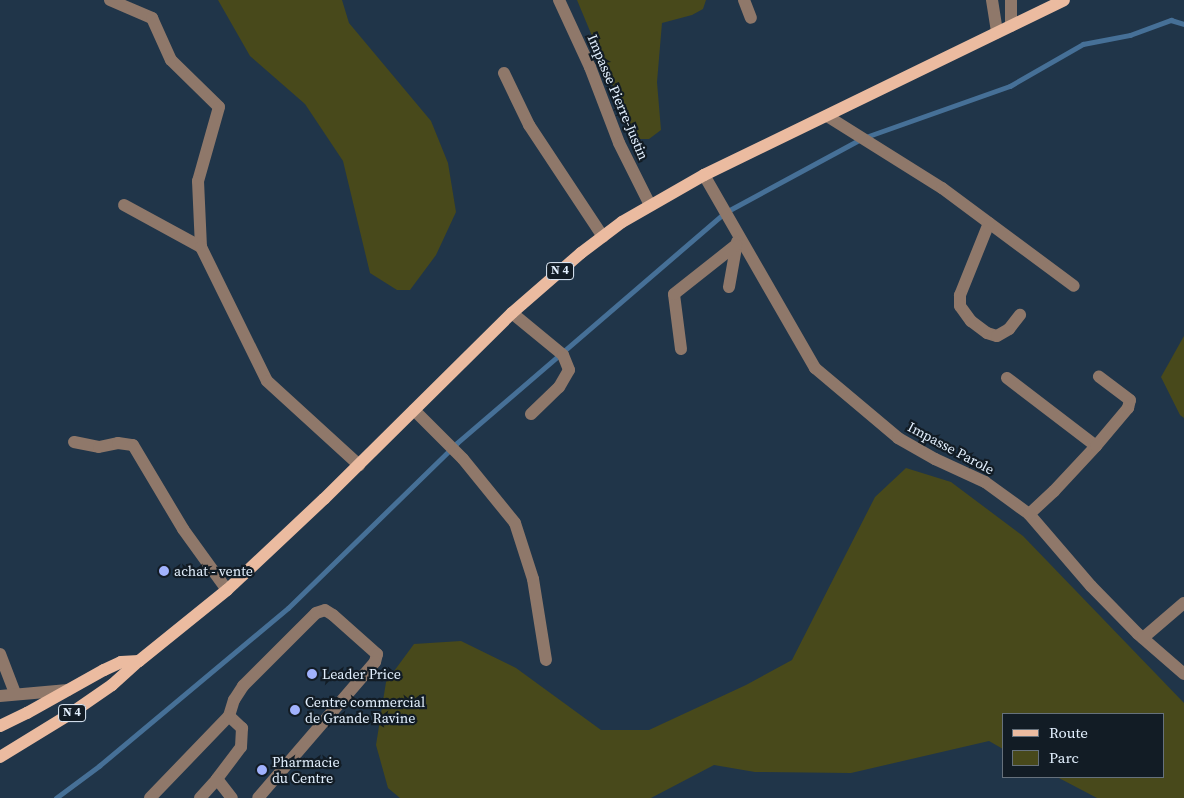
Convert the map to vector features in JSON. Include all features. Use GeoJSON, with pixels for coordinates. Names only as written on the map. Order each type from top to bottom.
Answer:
{"type":"FeatureCollection","features":[{"type":"Feature","properties":{"kind":"main road","name":"N 4"},"geometry":{"type":"LineString","coordinates":[[0,757],[112,686],[138,660],[227,590],[359,465],[512,312],[602,237],[650,205],[704,175],[1064,0]]}},
{"type":"Feature","properties":{"kind":"main road","name":"N 4"},"geometry":{"type":"LineString","coordinates":[[0,726],[121,662],[138,660]]}},
{"type":"Feature","properties":{"kind":"street"},"geometry":{"type":"LineString","coordinates":[[110,0],[152,18],[172,60],[219,107],[198,182],[201,247],[267,381],[359,465]]}},
{"type":"Feature","properties":{"kind":"street","name":"Impasse Pierre-Justin"},"geometry":{"type":"LineString","coordinates":[[559,0],[590,67],[620,143],[650,205]]}},
{"type":"Feature","properties":{"kind":"street"},"geometry":{"type":"LineString","coordinates":[[744,0],[751,18]]}},
{"type":"Feature","properties":{"kind":"street"},"geometry":{"type":"LineString","coordinates":[[992,0],[997,33]]}},
{"type":"Feature","properties":{"kind":"street"},"geometry":{"type":"LineString","coordinates":[[1011,0],[1011,26]]}},
{"type":"Feature","properties":{"kind":"street"},"geometry":{"type":"LineString","coordinates":[[504,73],[529,126],[602,237]]}},
{"type":"Feature","properties":{"kind":"street"},"geometry":{"type":"LineString","coordinates":[[827,116],[942,188],[1074,286]]}},
{"type":"Feature","properties":{"kind":"street","name":"Impasse Parole"},"geometry":{"type":"LineString","coordinates":[[704,175],[815,368],[898,438],[935,459],[985,482],[1029,514],[1091,586],[1143,638],[1184,674]]}},
{"type":"Feature","properties":{"kind":"street"},"geometry":{"type":"LineString","coordinates":[[124,205],[201,247]]}},
{"type":"Feature","properties":{"kind":"street"},"geometry":{"type":"LineString","coordinates":[[989,223],[960,295],[960,306],[971,321],[987,333],[997,336],[1009,329],[1020,315]]}},
{"type":"Feature","properties":{"kind":"street"},"geometry":{"type":"LineString","coordinates":[[728,287],[738,232]]}},
{"type":"Feature","properties":{"kind":"street"},"geometry":{"type":"LineString","coordinates":[[681,349],[674,294],[736,245]]}},
{"type":"Feature","properties":{"kind":"street"},"geometry":{"type":"LineString","coordinates":[[512,312],[559,351],[569,370],[559,387],[531,414]]}},
{"type":"Feature","properties":{"kind":"street"},"geometry":{"type":"LineString","coordinates":[[1029,514],[1054,492],[1128,408],[1130,400],[1099,377]]}},
{"type":"Feature","properties":{"kind":"street"},"geometry":{"type":"LineString","coordinates":[[1007,378],[1096,446]]}},
{"type":"Feature","properties":{"kind":"street"},"geometry":{"type":"LineString","coordinates":[[414,410],[463,459],[515,523],[532,580],[546,660]]}},
{"type":"Feature","properties":{"kind":"street"},"geometry":{"type":"LineString","coordinates":[[74,442],[99,447],[118,442],[133,444],[183,529],[227,590]]}},
{"type":"Feature","properties":{"kind":"street"},"geometry":{"type":"LineString","coordinates":[[1143,638],[1184,603]]}},
{"type":"Feature","properties":{"kind":"street"},"geometry":{"type":"LineString","coordinates":[[150,798],[229,716],[234,700],[243,686],[316,613],[325,610],[377,654],[375,662],[258,798]]}},
{"type":"Feature","properties":{"kind":"street"},"geometry":{"type":"LineString","coordinates":[[0,654],[15,693]]}},
{"type":"Feature","properties":{"kind":"street"},"geometry":{"type":"LineString","coordinates":[[0,696],[15,693],[68,690]]}},
{"type":"Feature","properties":{"kind":"street"},"geometry":{"type":"LineString","coordinates":[[200,798],[241,747],[242,728],[229,716]]}},
{"type":"Feature","properties":{"kind":"street"},"geometry":{"type":"LineString","coordinates":[[217,779],[232,798]]}},
{"type":"Feature","properties":{"kind":"green space"},"geometry":{"type":"Polygon","coordinates":[[[218,0],[342,0],[349,23],[431,121],[448,163],[456,212],[436,255],[410,290],[397,290],[370,273],[343,161],[305,104],[250,56],[218,0]]]}},
{"type":"Feature","properties":{"kind":"green space"},"geometry":{"type":"Polygon","coordinates":[[[577,0],[706,0],[703,9],[692,15],[662,23],[657,82],[661,130],[649,139],[635,139],[577,0]]]}},
{"type":"Feature","properties":{"kind":"green space"},"geometry":{"type":"Polygon","coordinates":[[[1184,336],[1184,418],[1180,415],[1161,377],[1184,336]]]}},
{"type":"Feature","properties":{"kind":"green space"},"geometry":{"type":"Polygon","coordinates":[[[906,468],[951,482],[1023,536],[1184,703],[1184,798],[1097,798],[1059,778],[1164,778],[1164,713],[1002,713],[1002,748],[989,741],[851,773],[755,772],[714,765],[651,798],[400,798],[388,788],[376,745],[386,682],[414,644],[461,641],[516,668],[601,730],[649,730],[746,685],[792,660],[875,497],[906,468]]]}},
{"type":"Feature","properties":{"kind":"waterway"},"geometry":{"type":"LineString","coordinates":[[56,798],[99,766],[288,608],[457,443],[726,212],[863,138],[1010,86],[1083,44],[1130,35],[1171,20],[1184,24]]}},
{"type":"Feature","properties":{"kind":"place","name":"achat - vente"},"geometry":{"type":"Point","coordinates":[164,571]}},
{"type":"Feature","properties":{"kind":"place","name":"Leader Price"},"geometry":{"type":"Point","coordinates":[312,674]}},
{"type":"Feature","properties":{"kind":"place","name":"Centre commercial de Grande Ravine"},"geometry":{"type":"Point","coordinates":[295,710]}},
{"type":"Feature","properties":{"kind":"place","name":"Pharmacie du Centre"},"geometry":{"type":"Point","coordinates":[262,770]}}]}
